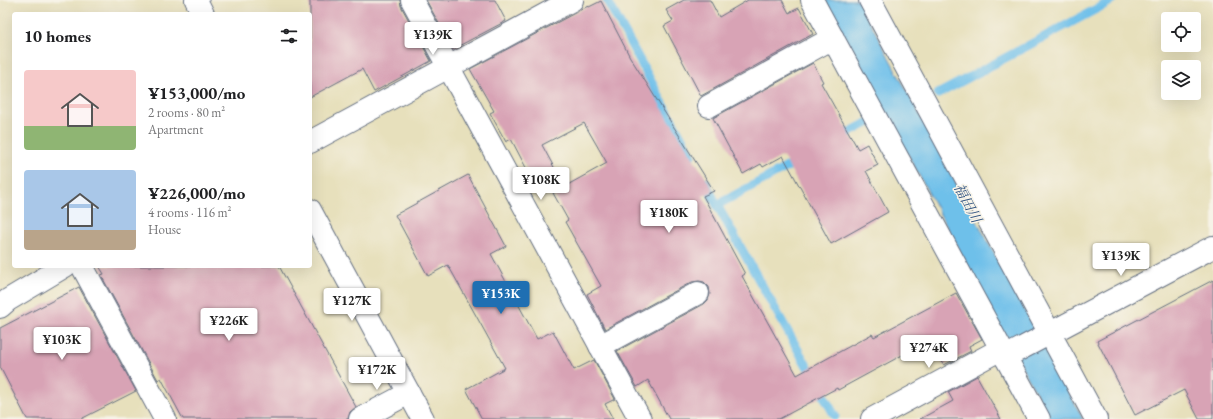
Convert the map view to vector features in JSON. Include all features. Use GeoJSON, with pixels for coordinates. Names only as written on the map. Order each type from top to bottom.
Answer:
{"type":"FeatureCollection","features":[{"type":"Feature","properties":{"kind":"street"},"geometry":{"type":"LineString","coordinates":[[196,0],[203,12]]}},
{"type":"Feature","properties":{"kind":"street"},"geometry":{"type":"LineString","coordinates":[[412,0],[640,419]]}},
{"type":"Feature","properties":{"kind":"street"},"geometry":{"type":"LineString","coordinates":[[312,141],[572,0]]}},
{"type":"Feature","properties":{"kind":"street"},"geometry":{"type":"LineString","coordinates":[[812,0],[1006,353],[1039,419]]}},
{"type":"Feature","properties":{"kind":"street"},"geometry":{"type":"LineString","coordinates":[[870,0],[1047,335],[1096,419]]}},
{"type":"Feature","properties":{"kind":"street"},"geometry":{"type":"LineString","coordinates":[[709,106],[833,38]]}},
{"type":"Feature","properties":{"kind":"street"},"geometry":{"type":"LineString","coordinates":[[312,214],[423,419]]}},
{"type":"Feature","properties":{"kind":"street"},"geometry":{"type":"LineString","coordinates":[[872,419],[1006,353],[1047,335],[1213,247]]}},
{"type":"Feature","properties":{"kind":"street"},"geometry":{"type":"LineString","coordinates":[[0,307],[8,300],[62,268]]}},
{"type":"Feature","properties":{"kind":"street"},"geometry":{"type":"LineString","coordinates":[[83,268],[165,419]]}},
{"type":"Feature","properties":{"kind":"street"},"geometry":{"type":"LineString","coordinates":[[600,346],[698,293]]}},
{"type":"Feature","properties":{"kind":"street"},"geometry":{"type":"LineString","coordinates":[[360,419],[409,393]]}},
{"type":"Feature","properties":{"kind":"water"},"geometry":{"type":"Polygon","coordinates":[[[825,0],[858,0],[1083,419],[1050,419],[825,0]]]}},
{"type":"Feature","properties":{"kind":"building"},"geometry":{"type":"Polygon","coordinates":[[[310,0],[400,0],[401,6],[431,61],[374,92],[362,69],[312,96],[312,12],[310,12],[310,0]]]}},
{"type":"Feature","properties":{"kind":"building"},"geometry":{"type":"Polygon","coordinates":[[[426,0],[495,0],[506,21],[453,49],[426,0]]]}},
{"type":"Feature","properties":{"kind":"building"},"geometry":{"type":"Polygon","coordinates":[[[684,0],[710,0],[719,17],[748,0],[782,0],[789,13],[799,8],[813,34],[701,96],[664,26],[673,21],[666,10],[684,0]]]}},
{"type":"Feature","properties":{"kind":"building"},"geometry":{"type":"Polygon","coordinates":[[[601,1],[630,57],[714,191],[703,196],[745,274],[742,276],[797,375],[872,334],[874,337],[956,293],[982,339],[969,346],[971,351],[944,365],[930,340],[838,390],[837,388],[779,419],[669,419],[648,380],[637,387],[617,351],[704,304],[708,300],[710,294],[709,287],[704,282],[692,282],[605,329],[587,294],[601,286],[565,222],[568,220],[553,193],[607,163],[584,123],[542,145],[556,171],[534,183],[511,139],[506,142],[490,113],[494,111],[470,69],[588,6],[589,7],[601,1]]]}},
{"type":"Feature","properties":{"kind":"building"},"geometry":{"type":"Polygon","coordinates":[[[813,63],[823,82],[821,83],[858,149],[867,144],[878,165],[866,171],[888,212],[831,244],[783,156],[763,167],[761,164],[743,174],[713,118],[813,63]]]}},
{"type":"Feature","properties":{"kind":"building"},"geometry":{"type":"Polygon","coordinates":[[[468,175],[506,246],[491,254],[537,339],[553,331],[574,370],[594,360],[615,399],[605,404],[613,419],[482,419],[466,389],[505,368],[448,265],[428,276],[395,215],[468,175]]]}},
{"type":"Feature","properties":{"kind":"building"},"geometry":{"type":"Polygon","coordinates":[[[100,268],[280,268],[356,407],[350,412],[348,419],[183,419],[161,378],[158,380],[101,275],[104,274],[100,268]]]}},
{"type":"Feature","properties":{"kind":"building"},"geometry":{"type":"Polygon","coordinates":[[[1213,280],[1213,419],[1199,419],[1184,390],[1135,415],[1097,341],[1213,280]]]}},
{"type":"Feature","properties":{"kind":"building"},"geometry":{"type":"Polygon","coordinates":[[[79,287],[136,391],[81,419],[27,419],[0,367],[0,328],[79,287]]]}},
{"type":"Feature","properties":{"kind":"building"},"geometry":{"type":"Polygon","coordinates":[[[977,376],[1001,419],[920,419],[953,401],[948,392],[977,376]]]}},
{"type":"Feature","properties":{"kind":"waterway"},"geometry":{"type":"LineString","coordinates":[[607,0],[691,155]]}},
{"type":"Feature","properties":{"kind":"waterway"},"geometry":{"type":"LineString","coordinates":[[938,94],[1113,0]]}},
{"type":"Feature","properties":{"kind":"waterway"},"geometry":{"type":"LineString","coordinates":[[839,138],[867,123]]}},
{"type":"Feature","properties":{"kind":"waterway"},"geometry":{"type":"LineString","coordinates":[[705,182],[717,205],[798,161]]}},
{"type":"Feature","properties":{"kind":"waterway"},"geometry":{"type":"LineString","coordinates":[[717,205],[835,416]]}},
{"type":"Feature","properties":{"kind":"water label","name":"福田川"},"geometry":{"type":"Point","coordinates":[968,203]}}]}
